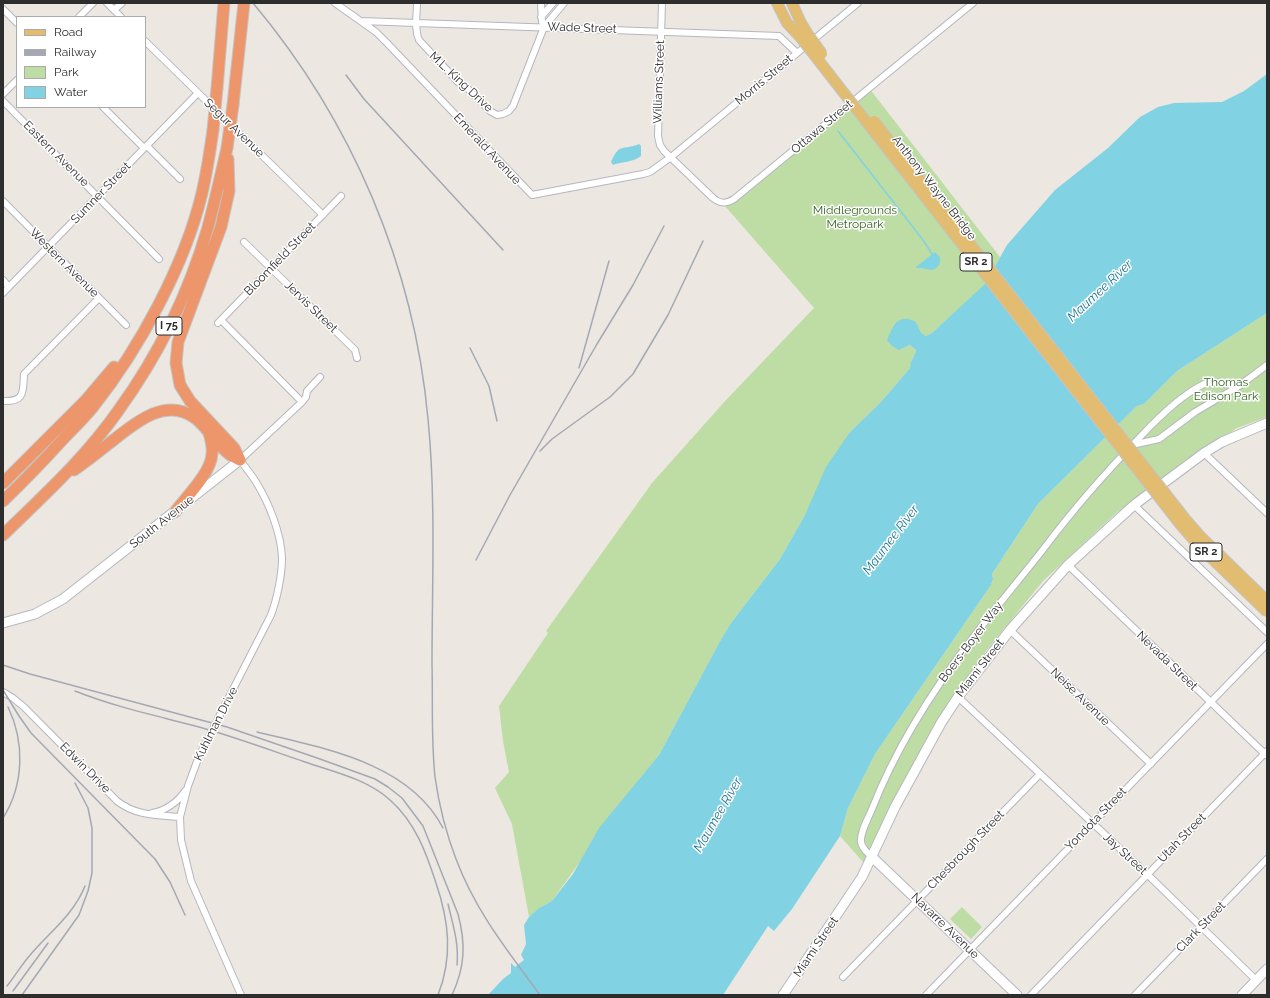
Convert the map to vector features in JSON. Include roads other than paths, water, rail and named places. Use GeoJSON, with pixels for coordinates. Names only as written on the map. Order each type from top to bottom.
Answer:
{"type":"FeatureCollection","features":[{"type":"Feature","properties":{"kind":"highway"},"geometry":{"type":"LineString","coordinates":[[217,3],[215,44],[220,55]]}},
{"type":"Feature","properties":{"kind":"highway","name":"I 75"},"geometry":{"type":"LineString","coordinates":[[3,501],[40,465],[91,409],[109,386],[137,342],[163,295],[173,273],[191,228],[202,192],[213,130],[224,3]]}},
{"type":"Feature","properties":{"kind":"highway","name":"I 75"},"geometry":{"type":"LineString","coordinates":[[3,535],[61,478],[118,412],[146,369],[172,321],[185,291],[208,228],[227,148],[244,3]]}},
{"type":"Feature","properties":{"kind":"highway"},"geometry":{"type":"LineString","coordinates":[[227,148],[229,191],[222,227],[178,342],[176,363],[180,384],[190,401],[234,448],[240,460]]}},
{"type":"Feature","properties":{"kind":"highway"},"geometry":{"type":"LineString","coordinates":[[3,483],[86,400],[129,347],[163,295]]}},
{"type":"Feature","properties":{"kind":"highway"},"geometry":{"type":"LineString","coordinates":[[61,478],[88,461],[132,425],[148,415],[161,411],[176,410],[195,418],[228,453],[240,460]]}},
{"type":"Feature","properties":{"kind":"highway"},"geometry":{"type":"LineString","coordinates":[[175,512],[209,468],[212,455],[212,445],[208,432]]}},
{"type":"Feature","properties":{"kind":"main road","name":"SR 2"},"geometry":{"type":"LineString","coordinates":[[777,3],[787,23],[804,36]]}},
{"type":"Feature","properties":{"kind":"main road","name":"SR 2"},"geometry":{"type":"LineString","coordinates":[[792,3],[800,21],[804,36]]}},
{"type":"Feature","properties":{"kind":"main road","name":"Anthony Wayne Bridge"},"geometry":{"type":"LineString","coordinates":[[804,36],[1153,484]]}},
{"type":"Feature","properties":{"kind":"main road","name":"SR 2"},"geometry":{"type":"LineString","coordinates":[[1153,484],[1200,536],[1267,601]]}},
{"type":"Feature","properties":{"kind":"main road","name":"SR 2"},"geometry":{"type":"LineString","coordinates":[[1153,484],[1187,533],[1267,612]]}},
{"type":"Feature","properties":{"kind":"street"},"geometry":{"type":"LineString","coordinates":[[80,16],[93,3]]}},
{"type":"Feature","properties":{"kind":"street"},"geometry":{"type":"LineString","coordinates":[[107,3],[120,16]]}},
{"type":"Feature","properties":{"kind":"street"},"geometry":{"type":"LineString","coordinates":[[114,10],[122,3]]}},
{"type":"Feature","properties":{"kind":"street","name":"Emerald Avenue"},"geometry":{"type":"LineString","coordinates":[[335,3],[361,21],[387,43],[532,196],[643,174],[650,172],[671,157]]}},
{"type":"Feature","properties":{"kind":"street"},"geometry":{"type":"LineString","coordinates":[[416,23],[417,3]]}},
{"type":"Feature","properties":{"kind":"street"},"geometry":{"type":"LineString","coordinates":[[542,3],[541,17],[544,27]]}},
{"type":"Feature","properties":{"kind":"street"},"geometry":{"type":"LineString","coordinates":[[541,17],[553,3]]}},
{"type":"Feature","properties":{"kind":"street"},"geometry":{"type":"LineString","coordinates":[[544,27],[564,3]]}},
{"type":"Feature","properties":{"kind":"street","name":"Williams Street"},"geometry":{"type":"LineString","coordinates":[[662,3],[658,136],[660,144],[671,157]]}},
{"type":"Feature","properties":{"kind":"street","name":"Morris Street"},"geometry":{"type":"LineString","coordinates":[[671,157],[858,3]]}},
{"type":"Feature","properties":{"kind":"street","name":"Ottawa Street"},"geometry":{"type":"LineString","coordinates":[[671,157],[717,201],[721,203],[729,202],[973,3]]}},
{"type":"Feature","properties":{"kind":"street"},"geometry":{"type":"LineString","coordinates":[[3,9],[16,22]]}},
{"type":"Feature","properties":{"kind":"street","name":"Wade Street"},"geometry":{"type":"LineString","coordinates":[[361,21],[779,36],[797,53]]}},
{"type":"Feature","properties":{"kind":"street","name":"M.L. King Drive"},"geometry":{"type":"LineString","coordinates":[[416,23],[417,36],[422,45],[458,82],[468,89],[490,111],[497,114],[506,113],[513,106],[544,27]]}},
{"type":"Feature","properties":{"kind":"street","name":"Segur Avenue"},"geometry":{"type":"LineString","coordinates":[[146,42],[323,215]]}},
{"type":"Feature","properties":{"kind":"street"},"geometry":{"type":"LineString","coordinates":[[3,94],[16,81]]}},
{"type":"Feature","properties":{"kind":"street","name":"Sumner Street"},"geometry":{"type":"LineString","coordinates":[[3,293],[198,93]]}},
{"type":"Feature","properties":{"kind":"street","name":"Eastern Avenue"},"geometry":{"type":"LineString","coordinates":[[3,102],[159,259]]}},
{"type":"Feature","properties":{"kind":"street"},"geometry":{"type":"LineString","coordinates":[[104,108],[180,179]]}},
{"type":"Feature","properties":{"kind":"street","name":"Bloomfield Street"},"geometry":{"type":"LineString","coordinates":[[304,399],[219,321],[341,196]]}},
{"type":"Feature","properties":{"kind":"street","name":"Western Avenue"},"geometry":{"type":"LineString","coordinates":[[3,201],[126,325]]}},
{"type":"Feature","properties":{"kind":"street","name":"Jervis Street"},"geometry":{"type":"LineString","coordinates":[[244,242],[355,350],[357,358]]}},
{"type":"Feature","properties":{"kind":"street"},"geometry":{"type":"LineString","coordinates":[[3,280],[9,287]]}},
{"type":"Feature","properties":{"kind":"street"},"geometry":{"type":"LineString","coordinates":[[3,401],[14,402],[20,397],[23,392],[24,374],[99,298]]}},
{"type":"Feature","properties":{"kind":"street","name":"Boers-Boyer Way"},"geometry":{"type":"LineString","coordinates":[[1128,449],[1139,443],[1159,439],[1195,412],[1239,386],[1267,365]]}},
{"type":"Feature","properties":{"kind":"street","name":"South Avenue"},"geometry":{"type":"LineString","coordinates":[[3,623],[35,614],[63,599],[240,460],[304,399],[307,391],[320,377]]}},
{"type":"Feature","properties":{"kind":"street","name":"Boers-Boyer Way"},"geometry":{"type":"LineString","coordinates":[[872,857],[861,845],[862,835],[876,800],[894,762],[919,716],[952,666],[992,613],[1072,511],[1152,424],[1177,403],[1206,383],[1212,382],[1239,386]]}},
{"type":"Feature","properties":{"kind":"street","name":"Miami Street"},"geometry":{"type":"LineString","coordinates":[[783,995],[853,891],[872,857],[899,800],[941,722],[958,697],[1010,630],[1068,565],[1134,505],[1204,453],[1227,440],[1267,423]]}},
{"type":"Feature","properties":{"kind":"street"},"geometry":{"type":"LineString","coordinates":[[1204,453],[1267,513]]}},
{"type":"Feature","properties":{"kind":"street","name":"Kuhlman Drive"},"geometry":{"type":"LineString","coordinates":[[240,460],[256,482],[272,514],[280,543],[282,558],[276,600],[271,615],[199,756],[188,786],[180,817],[181,840],[191,881],[241,995]]}},
{"type":"Feature","properties":{"kind":"street"},"geometry":{"type":"LineString","coordinates":[[1134,505],[1267,632]]}},
{"type":"Feature","properties":{"kind":"street","name":"Nevada Street"},"geometry":{"type":"LineString","coordinates":[[1068,565],[1210,702],[1266,753]]}},
{"type":"Feature","properties":{"kind":"street","name":"Neise Avenue"},"geometry":{"type":"LineString","coordinates":[[1010,630],[1151,764]]}},
{"type":"Feature","properties":{"kind":"street","name":"Yondota Street"},"geometry":{"type":"LineString","coordinates":[[926,995],[1267,644]]}},
{"type":"Feature","properties":{"kind":"street","name":"Edwin Drive"},"geometry":{"type":"LineString","coordinates":[[3,692],[24,707],[125,808],[144,813],[180,817]]}},
{"type":"Feature","properties":{"kind":"street","name":"Jay Street"},"geometry":{"type":"LineString","coordinates":[[958,697],[1256,980]]}},
{"type":"Feature","properties":{"kind":"street","name":"Utah Street"},"geometry":{"type":"LineString","coordinates":[[1031,995],[1146,874],[1266,753]]}},
{"type":"Feature","properties":{"kind":"street","name":"Chesbrough Street"},"geometry":{"type":"LineString","coordinates":[[843,977],[1039,775]]}},
{"type":"Feature","properties":{"kind":"street"},"geometry":{"type":"LineString","coordinates":[[144,813],[154,812],[169,806],[182,796],[188,786]]}},
{"type":"Feature","properties":{"kind":"street","name":"Navarre Avenue"},"geometry":{"type":"LineString","coordinates":[[872,857],[1017,995]]}},
{"type":"Feature","properties":{"kind":"street","name":"Clark Street"},"geometry":{"type":"LineString","coordinates":[[1135,995],[1267,859]]}},
{"type":"Feature","properties":{"kind":"street"},"geometry":{"type":"LineString","coordinates":[[1242,995],[1267,969]]}},
{"type":"Feature","properties":{"kind":"water","name":"Maumee River"},"geometry":{"type":"Polygon","coordinates":[[[1267,74],[1267,313],[1177,371],[1144,404],[1137,406],[1038,504],[992,574],[993,579],[991,585],[875,754],[848,808],[840,836],[792,909],[774,931],[768,926],[723,995],[488,995],[511,973],[511,963],[515,967],[524,960],[521,955],[526,944],[524,925],[529,917],[539,908],[552,901],[573,874],[599,828],[659,755],[731,623],[780,559],[805,515],[826,467],[850,432],[880,403],[910,368],[916,350],[910,345],[899,350],[892,346],[887,340],[897,322],[905,319],[910,320],[916,322],[921,333],[926,336],[932,333],[985,284],[1007,245],[1055,190],[1108,148],[1140,117],[1158,107],[1174,103],[1222,102],[1244,91],[1267,74]]]}},
{"type":"Feature","properties":{"kind":"water"},"geometry":{"type":"Polygon","coordinates":[[[639,144],[641,146],[641,156],[634,160],[613,165],[611,162],[619,149],[639,144]]]}},
{"type":"Feature","properties":{"kind":"water"},"geometry":{"type":"Polygon","coordinates":[[[935,252],[940,257],[940,262],[936,268],[932,270],[916,268],[916,267],[935,252]]]}},
{"type":"Feature","properties":{"kind":"waterway"},"geometry":{"type":"LineString","coordinates":[[838,131],[923,240],[932,254]]}},
{"type":"Feature","properties":{"kind":"railway"},"geometry":{"type":"LineString","coordinates":[[253,3],[288,48],[320,96],[348,146],[372,198],[393,251],[409,306],[421,362],[428,419],[432,480],[432,665],[435,777],[446,829],[452,849],[464,878],[493,930],[540,995]]}},
{"type":"Feature","properties":{"kind":"railway"},"geometry":{"type":"LineString","coordinates":[[346,75],[364,99],[503,250]]}},
{"type":"Feature","properties":{"kind":"railway"},"geometry":{"type":"LineString","coordinates":[[476,560],[510,495],[597,344],[633,285],[664,226]]}},
{"type":"Feature","properties":{"kind":"railway"},"geometry":{"type":"LineString","coordinates":[[540,451],[552,439],[610,397],[633,374],[668,315],[703,241]]}},
{"type":"Feature","properties":{"kind":"railway"},"geometry":{"type":"LineString","coordinates":[[579,368],[609,261]]}},
{"type":"Feature","properties":{"kind":"railway"},"geometry":{"type":"LineString","coordinates":[[470,348],[489,386],[497,421]]}},
{"type":"Feature","properties":{"kind":"railway"},"geometry":{"type":"LineString","coordinates":[[3,665],[30,674],[227,727],[375,779],[388,787],[402,798],[423,826],[458,914],[461,925],[463,955],[460,975],[452,995]]}},
{"type":"Feature","properties":{"kind":"railway"},"geometry":{"type":"LineString","coordinates":[[3,690],[31,733],[155,859],[170,882],[185,915]]}},
{"type":"Feature","properties":{"kind":"railway"},"geometry":{"type":"LineString","coordinates":[[75,691],[121,707],[226,735],[339,773],[361,781],[390,800],[406,818],[419,838],[432,871],[444,911],[448,939],[446,967],[438,995]]}},
{"type":"Feature","properties":{"kind":"railway"},"geometry":{"type":"LineString","coordinates":[[3,818],[15,792],[20,763],[17,734],[14,720],[8,707]]}},
{"type":"Feature","properties":{"kind":"railway"},"geometry":{"type":"LineString","coordinates":[[257,732],[309,744],[335,752],[362,761],[386,773],[409,787],[428,806],[443,828]]}},
{"type":"Feature","properties":{"kind":"railway"},"geometry":{"type":"LineString","coordinates":[[22,995],[79,915],[88,891],[92,873],[92,828],[88,808],[75,783]]}},
{"type":"Feature","properties":{"kind":"railway"},"geometry":{"type":"LineString","coordinates":[[7,986],[38,946],[68,914],[75,905],[85,886]]}},
{"type":"Feature","properties":{"kind":"railway"},"geometry":{"type":"LineString","coordinates":[[448,904],[454,927],[457,965]]}},
{"type":"Feature","properties":{"kind":"railway"},"geometry":{"type":"LineString","coordinates":[[13,991],[48,943]]}},
{"type":"Feature","properties":{"kind":"park label","name":"Middlegrounds Metropark"},"geometry":{"type":"Point","coordinates":[855,217]}},
{"type":"Feature","properties":{"kind":"park label","name":"Thomas Edison Park"},"geometry":{"type":"Point","coordinates":[1226,389]}}]}
